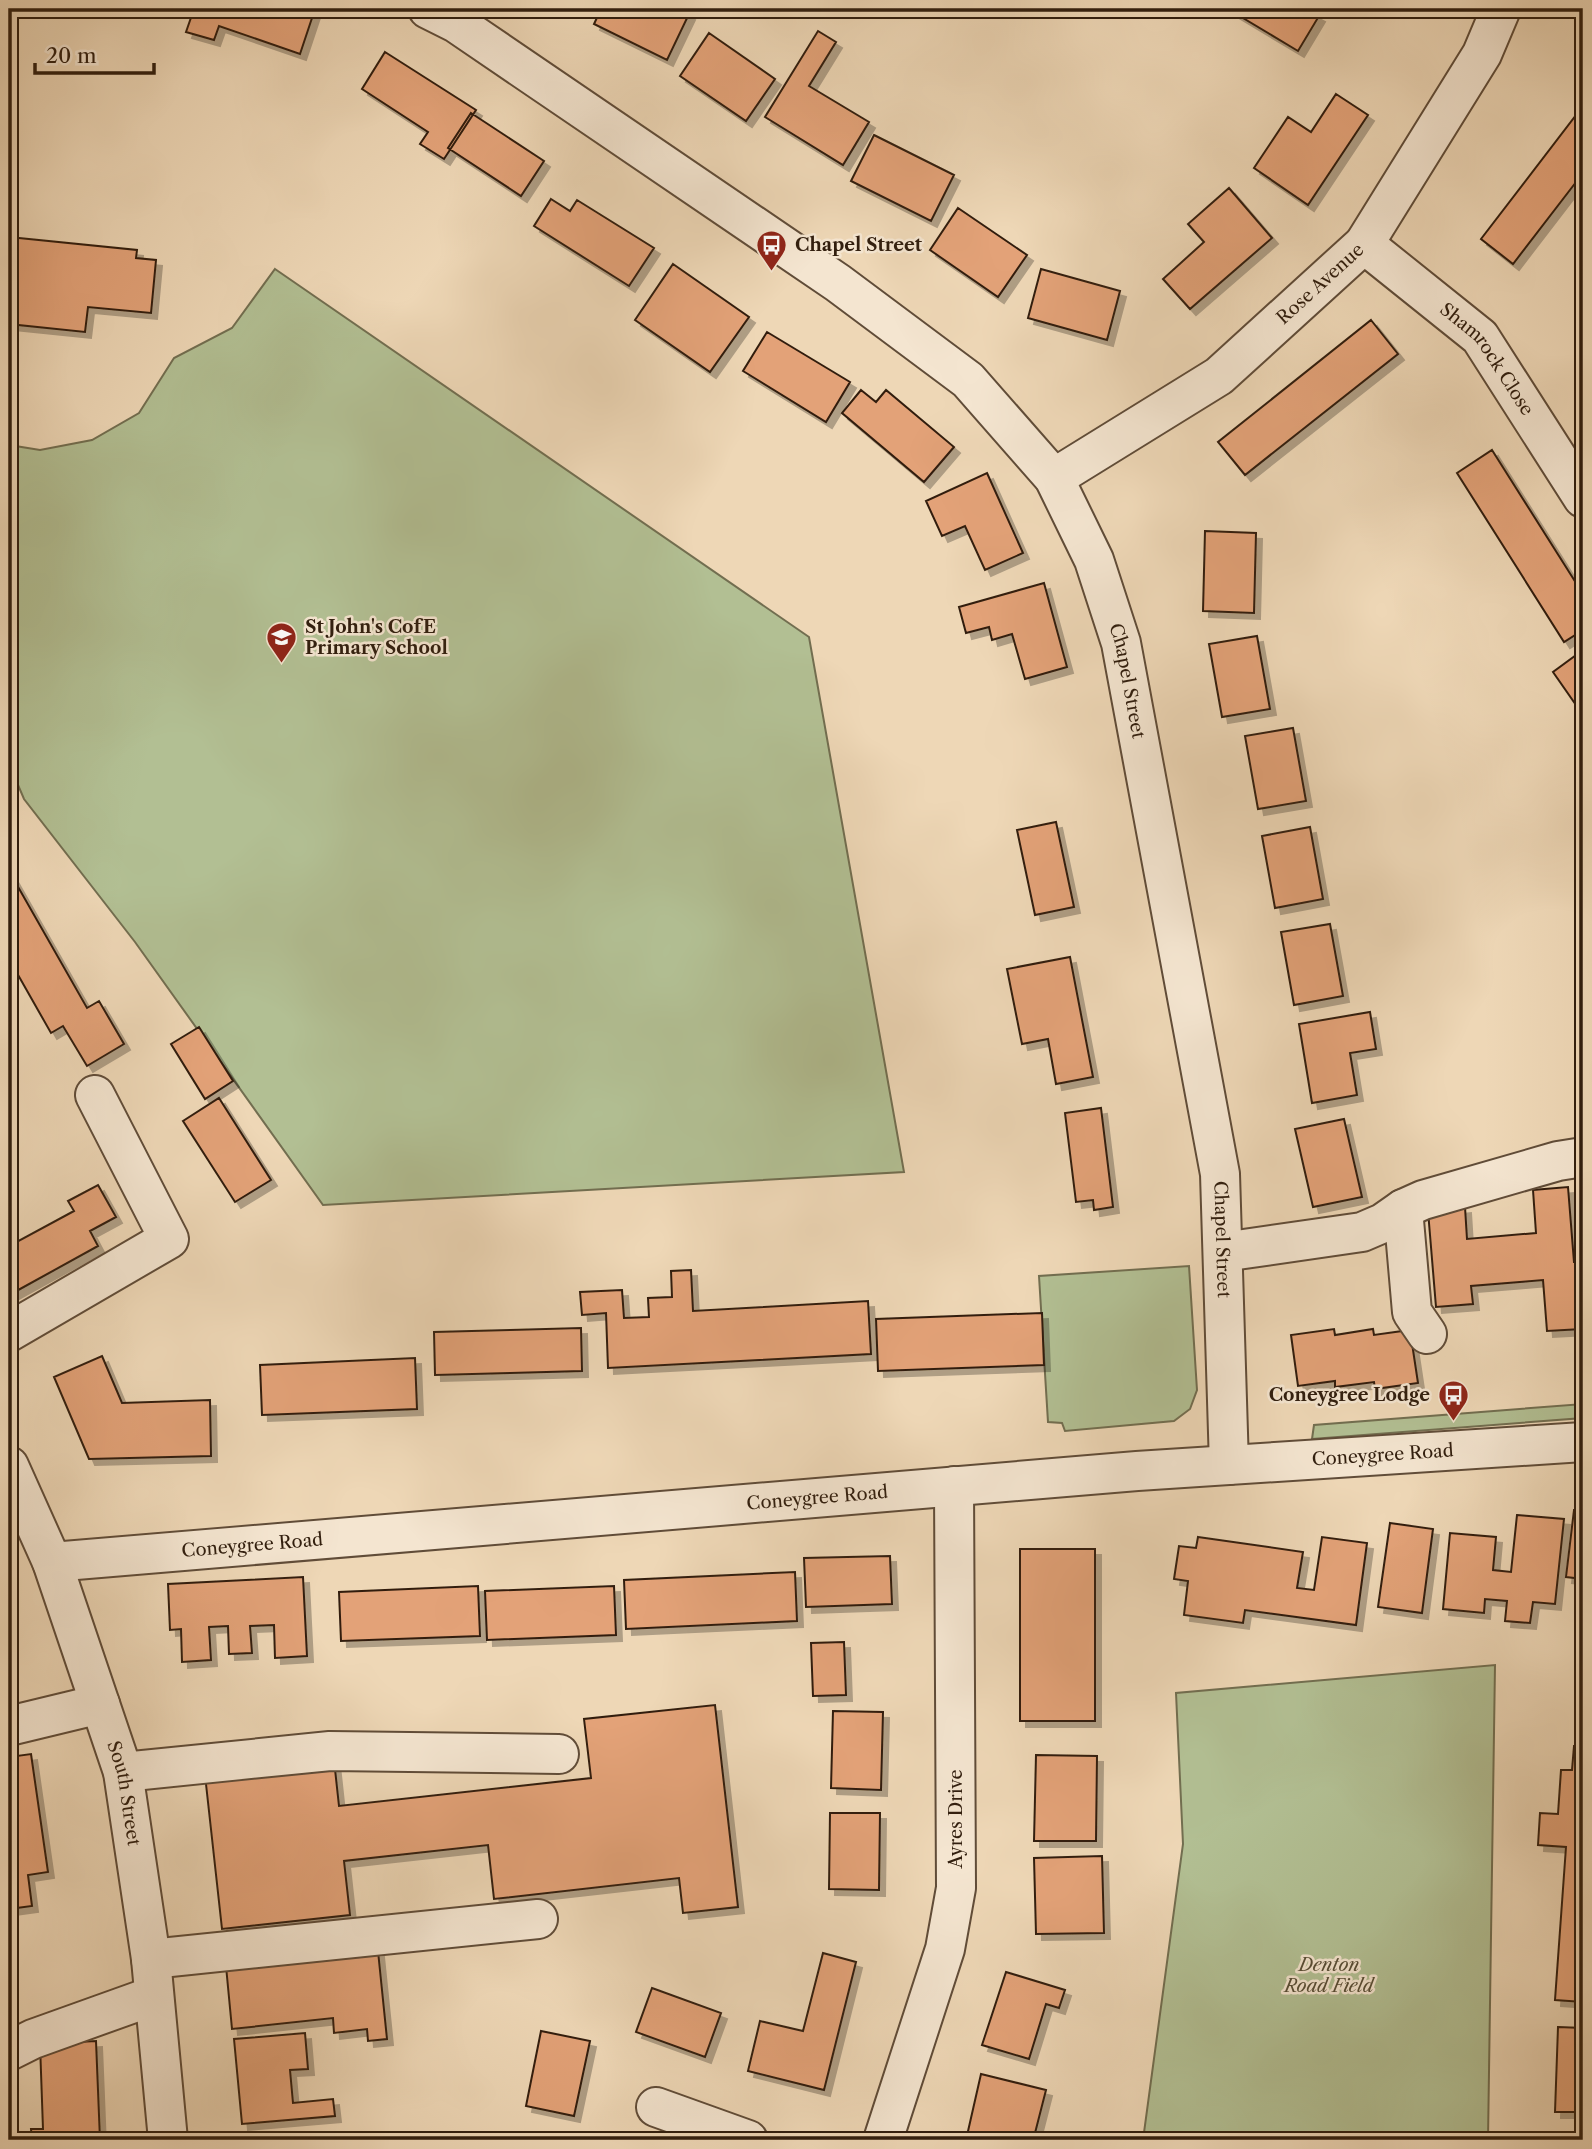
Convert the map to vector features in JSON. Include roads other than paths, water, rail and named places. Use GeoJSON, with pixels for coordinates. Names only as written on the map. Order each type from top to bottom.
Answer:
{"type":"FeatureCollection","features":[{"type":"Feature","properties":{"kind":"street","name":"Chapel Street"},"geometry":{"type":"LineString","coordinates":[[428,9],[478,38],[838,283],[958,372],[1054,478],[1094,560],[1121,643],[1220,1174],[1229,1465]]}},
{"type":"Feature","properties":{"kind":"street","name":"Rose Avenue"},"geometry":{"type":"LineString","coordinates":[[1054,478],[1219,376],[1364,244],[1482,54],[1501,9]]}},
{"type":"Feature","properties":{"kind":"street","name":"Shamrock Close"},"geometry":{"type":"LineString","coordinates":[[1364,244],[1480,337],[1583,498]]}},
{"type":"Feature","properties":{"kind":"street"},"geometry":{"type":"LineString","coordinates":[[9,1332],[169,1238],[95,1095]]}},
{"type":"Feature","properties":{"kind":"street"},"geometry":{"type":"LineString","coordinates":[[1223,1252],[1362,1232],[1423,1200],[1558,1161],[1577,1158]]}},
{"type":"Feature","properties":{"kind":"street"},"geometry":{"type":"LineString","coordinates":[[1403,1209],[1412,1312],[1427,1334]]}},
{"type":"Feature","properties":{"kind":"street","name":"Coneygree Road"},"geometry":{"type":"LineString","coordinates":[[52,1562],[954,1486],[1229,1465],[1583,1443]]}},
{"type":"Feature","properties":{"kind":"street","name":"South Street"},"geometry":{"type":"LineString","coordinates":[[9,1466],[52,1562],[123,1772],[152,1978],[168,2140]]}},
{"type":"Feature","properties":{"kind":"street","name":"Ayres Drive"},"geometry":{"type":"LineString","coordinates":[[883,2140],[945,1949],[956,1888],[954,1486]]}},
{"type":"Feature","properties":{"kind":"street"},"geometry":{"type":"LineString","coordinates":[[9,1726],[100,1703]]}},
{"type":"Feature","properties":{"kind":"street"},"geometry":{"type":"LineString","coordinates":[[123,1772],[330,1751],[559,1754]]}},
{"type":"Feature","properties":{"kind":"street"},"geometry":{"type":"LineString","coordinates":[[9,2051],[152,1978],[538,1919]]}},
{"type":"Feature","properties":{"kind":"street"},"geometry":{"type":"LineString","coordinates":[[656,2107],[748,2140]]}},
{"type":"Feature","properties":{"kind":"place","name":"Chapel Street"},"geometry":{"type":"Point","coordinates":[772,272]}},
{"type":"Feature","properties":{"kind":"place","name":"St John's CofE Primary School"},"geometry":{"type":"Point","coordinates":[282,664]}},
{"type":"Feature","properties":{"kind":"place","name":"Coneygree Lodge"},"geometry":{"type":"Point","coordinates":[1453,1422]}},
{"type":"Feature","properties":{"kind":"park label","name":"Denton Road Field"},"geometry":{"type":"Point","coordinates":[1329,1975]}}]}
